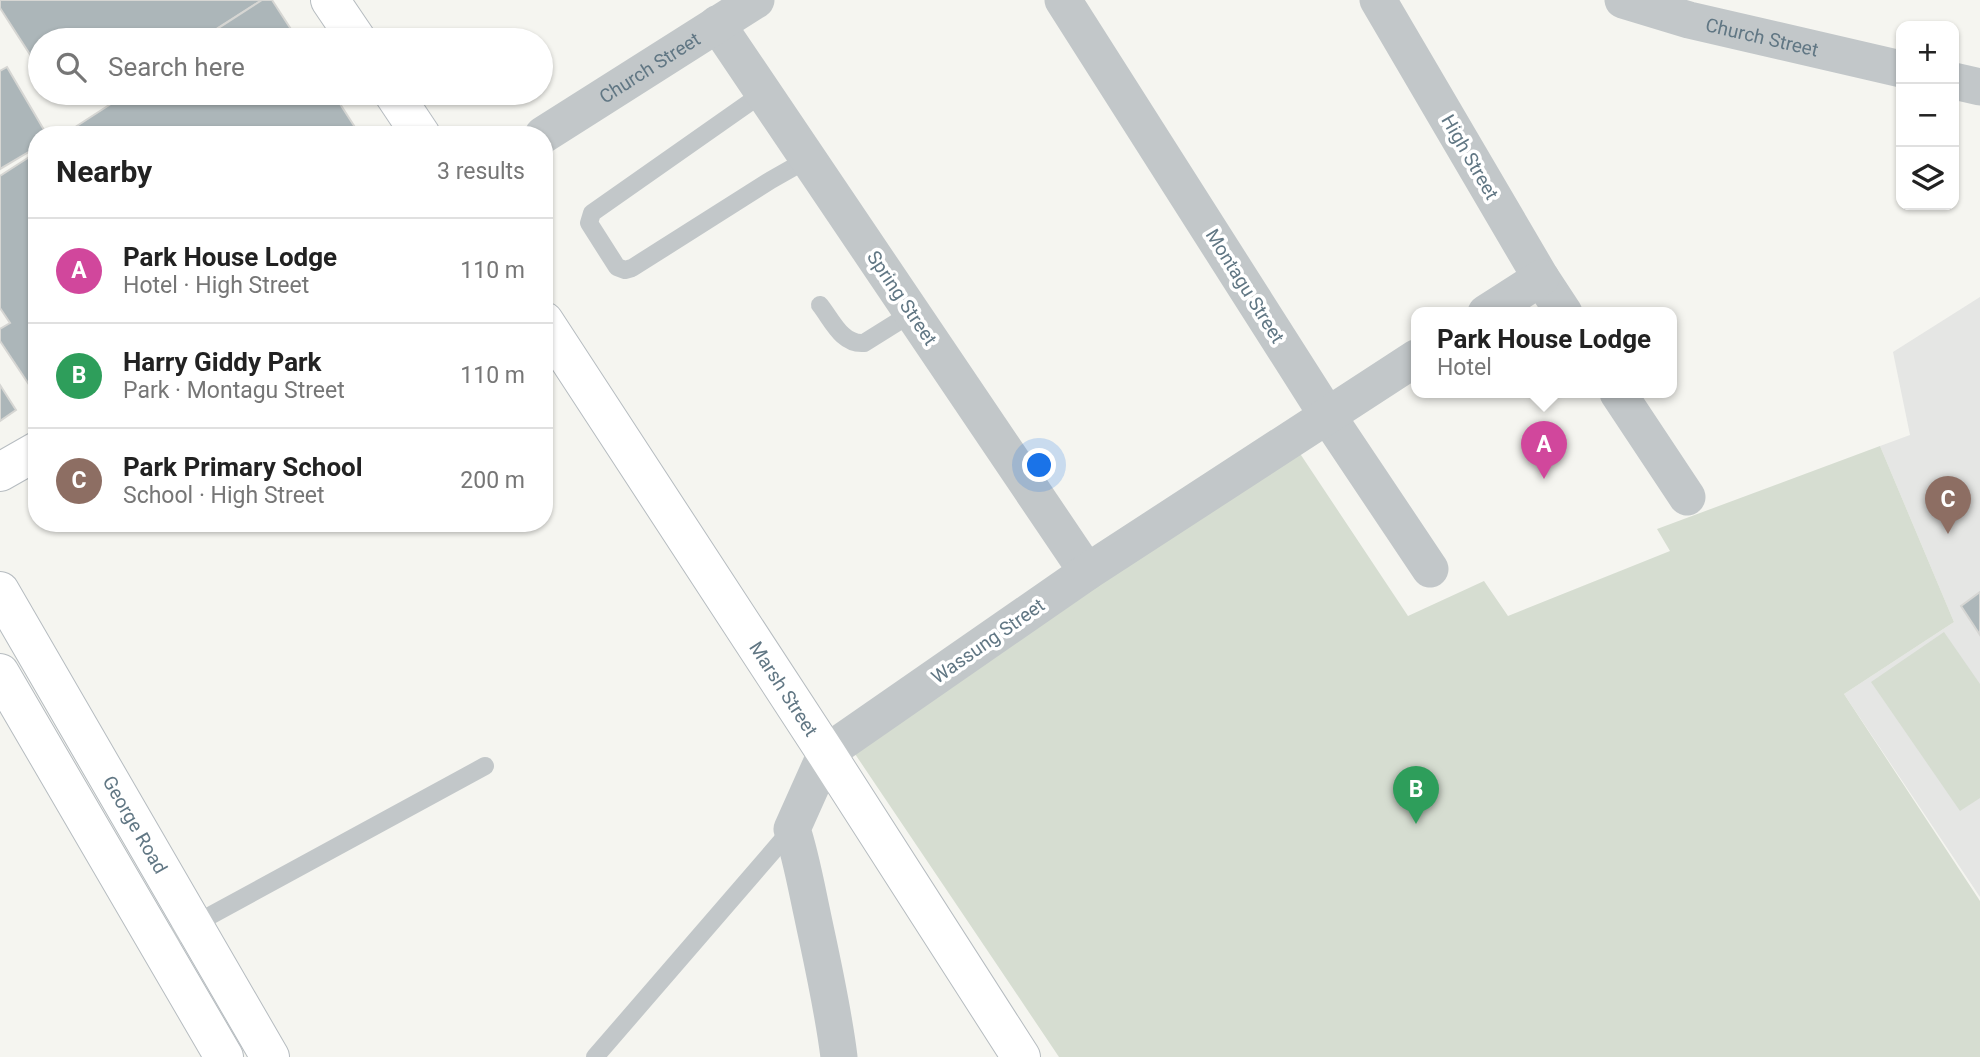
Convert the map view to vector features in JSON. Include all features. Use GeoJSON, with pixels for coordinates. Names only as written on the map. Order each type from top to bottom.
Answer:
{"type":"FeatureCollection","features":[{"type":"Feature","properties":{"kind":"street"},"geometry":{"type":"LineString","coordinates":[[330,0],[349,28]]}},
{"type":"Feature","properties":{"kind":"street","name":"Church Street"},"geometry":{"type":"LineString","coordinates":[[553,129],[756,0]]}},
{"type":"Feature","properties":{"kind":"street","name":"Montagu Street"},"geometry":{"type":"LineString","coordinates":[[1063,0],[1327,415],[1430,569]]}},
{"type":"Feature","properties":{"kind":"street","name":"Church Street"},"geometry":{"type":"LineString","coordinates":[[1623,0],[1683,10],[1896,68]]}},
{"type":"Feature","properties":{"kind":"street","name":"High Street"},"geometry":{"type":"LineString","coordinates":[[1379,1],[1560,307]]}},
{"type":"Feature","properties":{"kind":"street","name":"Spring Street"},"geometry":{"type":"LineString","coordinates":[[717,24],[1087,572]]}},
{"type":"Feature","properties":{"kind":"street"},"geometry":{"type":"LineString","coordinates":[[1959,82],[1980,87]]}},
{"type":"Feature","properties":{"kind":"street"},"geometry":{"type":"LineString","coordinates":[[401,105],[415,126]]}},
{"type":"Feature","properties":{"kind":"street"},"geometry":{"type":"LineString","coordinates":[[1495,307],[1541,278]]}},
{"type":"Feature","properties":{"kind":"street","name":"Marsh Street"},"geometry":{"type":"LineString","coordinates":[[553,335],[827,753],[1021,1057]]}},
{"type":"Feature","properties":{"kind":"street","name":"Wassung Street"},"geometry":{"type":"LineString","coordinates":[[827,753],[1087,572],[1411,361]]}},
{"type":"Feature","properties":{"kind":"street"},"geometry":{"type":"LineString","coordinates":[[1621,398],[1686,496]]}},
{"type":"Feature","properties":{"kind":"street"},"geometry":{"type":"LineString","coordinates":[[0,472],[28,456]]}},
{"type":"Feature","properties":{"kind":"street","name":"George Road"},"geometry":{"type":"LineString","coordinates":[[0,591],[270,1057]]}},
{"type":"Feature","properties":{"kind":"street"},"geometry":{"type":"LineString","coordinates":[[0,673],[224,1057]]}},
{"type":"Feature","properties":{"kind":"street"},"geometry":{"type":"LineString","coordinates":[[827,753],[792,829],[803,864],[824,961],[839,1057]]}},
{"type":"Feature","properties":{"kind":"lane"},"geometry":{"type":"LineString","coordinates":[[763,93],[593,213],[589,223],[617,267],[625,270],[632,268],[808,159]]}},
{"type":"Feature","properties":{"kind":"lane"},"geometry":{"type":"LineString","coordinates":[[821,305],[846,340],[858,344],[864,343],[912,313]]}},
{"type":"Feature","properties":{"kind":"lane"},"geometry":{"type":"LineString","coordinates":[[158,944],[485,766]]}},
{"type":"Feature","properties":{"kind":"lane"},"geometry":{"type":"LineString","coordinates":[[595,1057],[792,829]]}},
{"type":"Feature","properties":{"kind":"shaded area"},"geometry":{"type":"Polygon","coordinates":[[[1980,297],[1980,897],[1844,694],[1954,622],[1880,446],[1910,435],[1893,352],[1980,297]]]}},
{"type":"Feature","properties":{"kind":"shaded area"},"geometry":{"type":"Polygon","coordinates":[[[1293,443],[1408,616],[1484,581],[1508,616],[1670,551],[1657,529],[1880,446],[1954,622],[1844,694],[1980,901],[1980,1057],[1059,1057],[851,748],[1293,443]]]}},
{"type":"Feature","properties":{"kind":"shaded area"},"geometry":{"type":"Polygon","coordinates":[[[1944,632],[1980,684],[1980,798],[1960,811],[1871,682],[1944,632]]]}},
{"type":"Feature","properties":{"kind":"building"},"geometry":{"type":"Polygon","coordinates":[[[0,0],[262,0],[218,28],[28,28],[28,51],[0,8],[0,0]]]}},
{"type":"Feature","properties":{"kind":"building"},"geometry":{"type":"Polygon","coordinates":[[[262,0],[272,0],[290,28],[219,28],[262,0]]]}},
{"type":"Feature","properties":{"kind":"building"},"geometry":{"type":"Polygon","coordinates":[[[7,67],[42,126],[28,126],[28,152],[0,169],[0,71],[7,67]]]}},
{"type":"Feature","properties":{"kind":"building"},"geometry":{"type":"Polygon","coordinates":[[[109,105],[341,105],[354,126],[77,126],[109,105]]]}},
{"type":"Feature","properties":{"kind":"building"},"geometry":{"type":"Polygon","coordinates":[[[28,158],[28,383],[0,341],[0,329],[10,323],[0,308],[0,176],[28,158]]]}},
{"type":"Feature","properties":{"kind":"building"},"geometry":{"type":"Polygon","coordinates":[[[0,385],[16,410],[0,421],[0,385]]]}},
{"type":"Feature","properties":{"kind":"building"},"geometry":{"type":"Polygon","coordinates":[[[1980,592],[1980,635],[1961,606],[1980,592]]]}},
{"type":"Feature","properties":{"kind":"place","name":"Park House Lodge"},"geometry":{"type":"Point","coordinates":[1544,479]}},
{"type":"Feature","properties":{"kind":"place","name":"Park Primary School"},"geometry":{"type":"Point","coordinates":[1948,534]}},
{"type":"Feature","properties":{"kind":"place","name":"Harry Giddy Park"},"geometry":{"type":"Point","coordinates":[1416,824]}}]}
